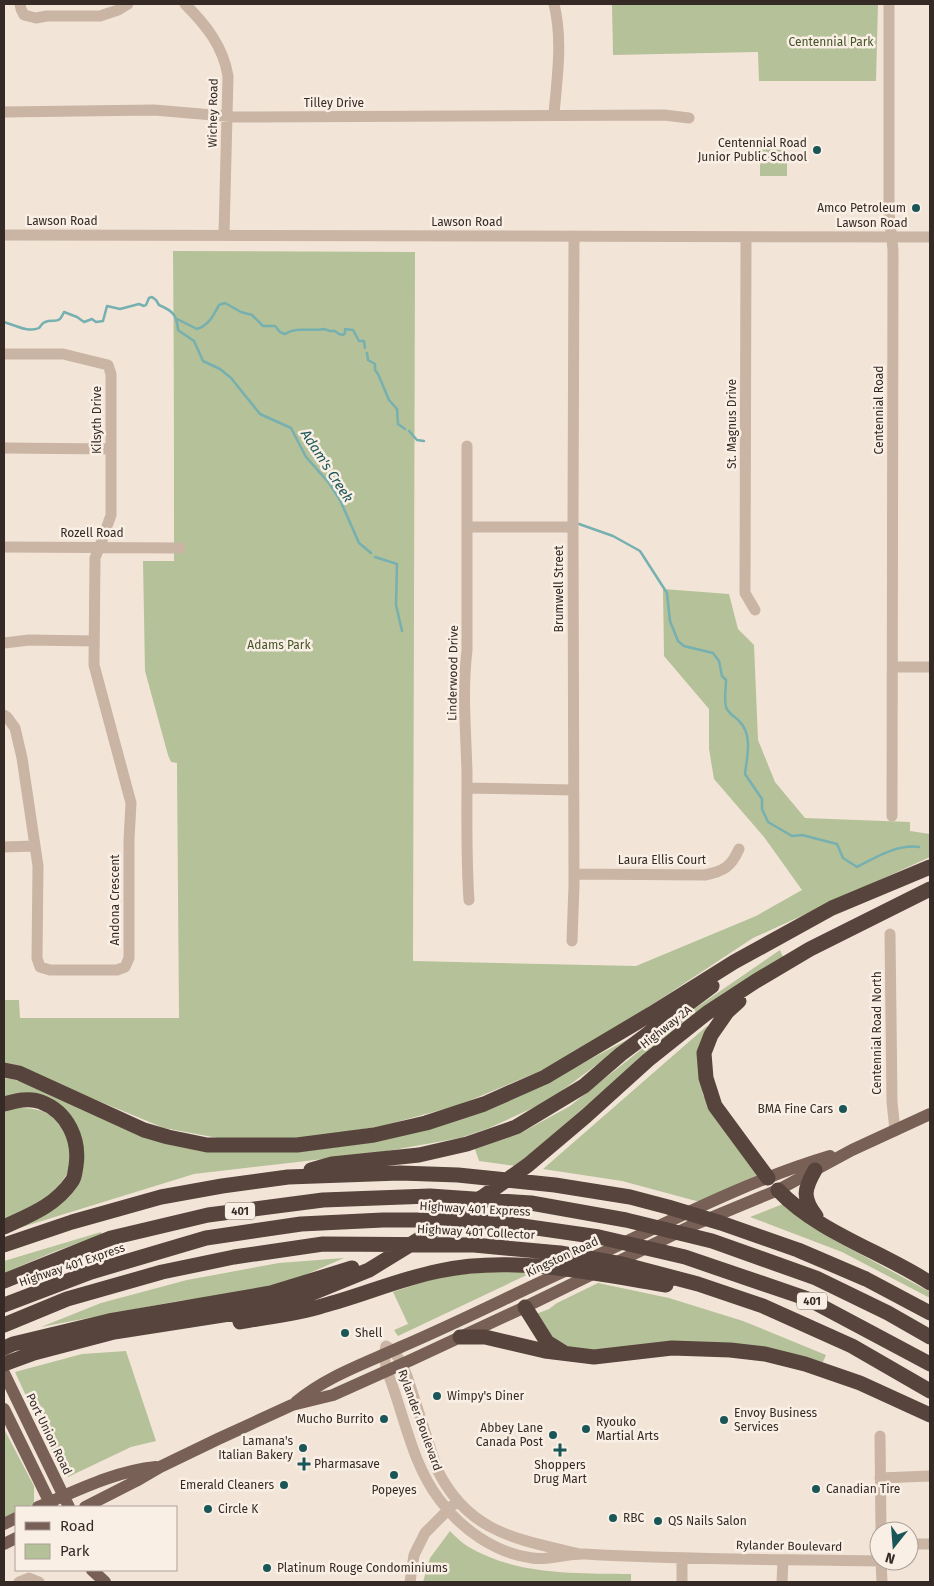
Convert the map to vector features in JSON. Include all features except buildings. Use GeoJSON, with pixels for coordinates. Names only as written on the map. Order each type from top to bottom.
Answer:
{"type":"FeatureCollection","features":[{"type":"Feature","properties":{"kind":"highway"},"geometry":{"type":"LineString","coordinates":[[4,1070],[19,1073],[144,1130],[207,1145],[298,1145],[374,1135],[426,1124],[484,1104],[545,1077],[734,962],[832,908],[930,867]]}},
{"type":"Feature","properties":{"kind":"highway","name":"Highway 2A"},"geometry":{"type":"LineString","coordinates":[[444,1224],[528,1165],[648,1060],[707,1013],[779,968],[845,931],[930,889]]}},
{"type":"Feature","properties":{"kind":"highway"},"geometry":{"type":"LineString","coordinates":[[288,1177],[332,1164],[419,1155],[467,1144],[516,1127],[584,1086],[621,1054],[743,962],[832,908]]}},
{"type":"Feature","properties":{"kind":"highway"},"geometry":{"type":"LineString","coordinates":[[768,1178],[715,1106],[706,1078],[704,1053],[711,1035],[727,1012],[779,968]]}},
{"type":"Feature","properties":{"kind":"highway"},"geometry":{"type":"LineString","coordinates":[[4,1104],[20,1100],[40,1101],[59,1112],[74,1132],[78,1154],[74,1179],[56,1200],[4,1227]]}},
{"type":"Feature","properties":{"kind":"highway"},"geometry":{"type":"LineString","coordinates":[[815,1170],[807,1183],[806,1198],[810,1208],[826,1226]]}},
{"type":"Feature","properties":{"kind":"highway","name":"401"},"geometry":{"type":"LineString","coordinates":[[4,1245],[72,1222],[161,1197],[288,1177],[400,1173],[458,1175],[556,1185],[630,1197],[668,1208],[798,1250],[866,1279],[930,1313]]}},
{"type":"Feature","properties":{"kind":"highway"},"geometry":{"type":"LineString","coordinates":[[778,1190],[787,1199],[826,1226],[914,1272],[930,1283]]}},
{"type":"Feature","properties":{"kind":"highway","name":"Highway 401 Express"},"geometry":{"type":"LineString","coordinates":[[4,1281],[111,1238],[208,1215],[323,1200],[430,1196],[531,1203],[626,1220],[712,1241],[816,1278],[888,1313],[930,1337]]}},
{"type":"Feature","properties":{"kind":"highway","name":"Highway 401 Express"},"geometry":{"type":"LineString","coordinates":[[4,1305],[91,1272],[206,1238],[301,1224],[383,1220],[445,1220],[502,1223],[599,1237],[685,1257],[808,1299],[930,1364]]}},
{"type":"Feature","properties":{"kind":"highway"},"geometry":{"type":"LineString","coordinates":[[4,1348],[13,1344],[108,1321],[271,1293],[347,1270],[444,1224]]}},
{"type":"Feature","properties":{"kind":"highway"},"geometry":{"type":"LineString","coordinates":[[4,1372],[34,1353],[114,1332],[242,1312],[300,1298],[369,1270],[444,1224]]}},
{"type":"Feature","properties":{"kind":"highway","name":"Highway 401 Collector"},"geometry":{"type":"LineString","coordinates":[[4,1324],[68,1299],[162,1272],[234,1257],[323,1244],[474,1245],[560,1253],[622,1264],[698,1284],[762,1306],[852,1346],[930,1391]]}},
{"type":"Feature","properties":{"kind":"highway"},"geometry":{"type":"LineString","coordinates":[[34,1353],[100,1342],[209,1328],[321,1307],[440,1270],[491,1265],[527,1266],[586,1272],[689,1289],[762,1306]]}},
{"type":"Feature","properties":{"kind":"highway"},"geometry":{"type":"LineString","coordinates":[[524,1307],[547,1342],[567,1354]]}},
{"type":"Feature","properties":{"kind":"highway"},"geometry":{"type":"LineString","coordinates":[[460,1337],[485,1337],[545,1351],[594,1356],[672,1348],[730,1350],[765,1354],[805,1364],[860,1383],[930,1415]]}},
{"type":"Feature","properties":{"kind":"main road","name":"Kingston Road"},"geometry":{"type":"LineString","coordinates":[[87,1506],[160,1467],[292,1405],[333,1395],[402,1364],[691,1226],[778,1190],[852,1150],[930,1114]]}},
{"type":"Feature","properties":{"kind":"main road","name":"Kingston Road"},"geometry":{"type":"LineString","coordinates":[[292,1405],[310,1391],[335,1376],[389,1353],[715,1201],[803,1164],[852,1150]]}},
{"type":"Feature","properties":{"kind":"main road"},"geometry":{"type":"LineString","coordinates":[[768,1178],[778,1190]]}},
{"type":"Feature","properties":{"kind":"main road"},"geometry":{"type":"LineString","coordinates":[[517,1293],[524,1307]]}},
{"type":"Feature","properties":{"kind":"main road","name":"Port Union Road"},"geometry":{"type":"LineString","coordinates":[[4,1372],[67,1501]]}},
{"type":"Feature","properties":{"kind":"main road"},"geometry":{"type":"LineString","coordinates":[[4,1409],[47,1506]]}},
{"type":"Feature","properties":{"kind":"main road","name":"Kingston Road"},"geometry":{"type":"LineString","coordinates":[[47,1506],[67,1501],[135,1469],[160,1467]]}},
{"type":"Feature","properties":{"kind":"street"},"geometry":{"type":"LineString","coordinates":[[20,4],[24,14],[36,18],[47,16],[100,16],[118,10],[128,4]]}},
{"type":"Feature","properties":{"kind":"street","name":"Wichey Road"},"geometry":{"type":"LineString","coordinates":[[186,4],[208,30],[220,49],[228,76],[224,235]]}},
{"type":"Feature","properties":{"kind":"street"},"geometry":{"type":"LineString","coordinates":[[554,4],[559,48],[554,114]]}},
{"type":"Feature","properties":{"kind":"street","name":"Centennial Road"},"geometry":{"type":"LineString","coordinates":[[889,4],[889,213],[893,250],[892,816]]}},
{"type":"Feature","properties":{"kind":"street","name":"Tilley Drive"},"geometry":{"type":"LineString","coordinates":[[4,112],[155,110],[227,117],[554,114],[664,115],[689,118]]}},
{"type":"Feature","properties":{"kind":"street","name":"Lawson Road"},"geometry":{"type":"LineString","coordinates":[[4,235],[930,237]]}},
{"type":"Feature","properties":{"kind":"street","name":"Brumwell Street"},"geometry":{"type":"LineString","coordinates":[[572,941],[574,874],[574,236]]}},
{"type":"Feature","properties":{"kind":"street","name":"St. Magnus Drive"},"geometry":{"type":"LineString","coordinates":[[746,237],[745,593],[755,610]]}},
{"type":"Feature","properties":{"kind":"street","name":"Kilsyth Drive"},"geometry":{"type":"LineString","coordinates":[[4,354],[63,354],[108,365],[111,374],[111,515],[104,538],[98,548]]}},
{"type":"Feature","properties":{"kind":"street","name":"Linderwood Drive"},"geometry":{"type":"LineString","coordinates":[[467,446],[467,650],[464,672],[467,788],[466,858],[469,900]]}},
{"type":"Feature","properties":{"kind":"street"},"geometry":{"type":"LineString","coordinates":[[4,448],[111,448]]}},
{"type":"Feature","properties":{"kind":"street"},"geometry":{"type":"LineString","coordinates":[[468,527],[573,527]]}},
{"type":"Feature","properties":{"kind":"street","name":"Rozell Road"},"geometry":{"type":"LineString","coordinates":[[4,547],[180,548]]}},
{"type":"Feature","properties":{"kind":"street","name":"Andona Crescent"},"geometry":{"type":"LineString","coordinates":[[4,715],[7,716],[15,728],[22,758],[38,866],[37,958],[40,968],[50,970],[117,970],[125,967],[129,958],[129,840],[131,803],[94,669],[95,558],[98,548]]}},
{"type":"Feature","properties":{"kind":"street"},"geometry":{"type":"LineString","coordinates":[[4,643],[29,640],[94,641]]}},
{"type":"Feature","properties":{"kind":"street"},"geometry":{"type":"LineString","coordinates":[[893,667],[930,667]]}},
{"type":"Feature","properties":{"kind":"street"},"geometry":{"type":"LineString","coordinates":[[467,788],[573,790]]}},
{"type":"Feature","properties":{"kind":"street"},"geometry":{"type":"LineString","coordinates":[[4,846],[34,846]]}},
{"type":"Feature","properties":{"kind":"street","name":"Laura Ellis Court"},"geometry":{"type":"LineString","coordinates":[[574,874],[705,875],[715,873],[733,863],[739,849]]}},
{"type":"Feature","properties":{"kind":"street","name":"Centennial Road North"},"geometry":{"type":"LineString","coordinates":[[890,934],[892,1102],[895,1131]]}},
{"type":"Feature","properties":{"kind":"street","name":"Rylander Boulevard"},"geometry":{"type":"LineString","coordinates":[[389,1353],[402,1364],[408,1376],[432,1458],[443,1481],[474,1518],[495,1531],[522,1541],[579,1554]]}},
{"type":"Feature","properties":{"kind":"street","name":"Rylander Boulevard"},"geometry":{"type":"LineString","coordinates":[[389,1353],[386,1370],[420,1467],[438,1499],[480,1539],[509,1552],[534,1559],[579,1554],[682,1558],[869,1561]]}},
{"type":"Feature","properties":{"kind":"street"},"geometry":{"type":"LineString","coordinates":[[880,1436],[881,1521]]}},
{"type":"Feature","properties":{"kind":"street"},"geometry":{"type":"LineString","coordinates":[[880,1478],[930,1476]]}},
{"type":"Feature","properties":{"kind":"street"},"geometry":{"type":"LineString","coordinates":[[410,1582],[414,1555],[426,1533],[458,1501]]}},
{"type":"Feature","properties":{"kind":"street"},"geometry":{"type":"LineString","coordinates":[[682,1558],[682,1582]]}},
{"type":"Feature","properties":{"kind":"street"},"geometry":{"type":"LineString","coordinates":[[782,1582],[783,1560]]}},
{"type":"Feature","properties":{"kind":"street"},"geometry":{"type":"LineString","coordinates":[[19,1582],[29,1578],[39,1582]]}},
{"type":"Feature","properties":{"kind":"green space","name":"Centennial Park"},"geometry":{"type":"Polygon","coordinates":[[[612,4],[878,4],[876,81],[759,81],[758,52],[613,55],[612,4]]]}},
{"type":"Feature","properties":{"kind":"green space"},"geometry":{"type":"Polygon","coordinates":[[[760,149],[787,150],[787,176],[760,176],[760,149]]]}},
{"type":"Feature","properties":{"kind":"green space","name":"Adams Park"},"geometry":{"type":"Polygon","coordinates":[[[173,251],[415,252],[413,961],[636,966],[756,916],[802,890],[764,837],[714,779],[709,749],[709,709],[664,656],[663,589],[729,594],[738,629],[754,645],[758,740],[775,782],[805,818],[910,822],[910,831],[930,834],[930,857],[753,938],[600,1039],[538,1072],[459,1105],[382,1126],[295,1140],[229,1140],[164,1128],[60,1085],[4,1067],[4,1000],[19,1000],[20,1018],[179,1018],[177,763],[171,762],[168,755],[145,671],[143,561],[174,561],[173,251]]]}},
{"type":"Feature","properties":{"kind":"green space"},"geometry":{"type":"Polygon","coordinates":[[[780,950],[783,957],[680,1025],[516,1166],[479,1161],[475,1149],[519,1134],[570,1106],[681,1018],[780,950]]]}},
{"type":"Feature","properties":{"kind":"green space"},"geometry":{"type":"Polygon","coordinates":[[[707,1026],[710,1029],[699,1071],[703,1095],[758,1175],[700,1202],[622,1181],[543,1169],[707,1026]]]}},
{"type":"Feature","properties":{"kind":"green space"},"geometry":{"type":"Polygon","coordinates":[[[638,1034],[548,1101],[489,1128],[460,1138],[376,1153],[194,1174],[19,1228],[80,1177],[68,1113],[4,1099],[4,1078],[34,1085],[155,1138],[290,1152],[543,1084],[638,1034]]]}},
{"type":"Feature","properties":{"kind":"green space"},"geometry":{"type":"Polygon","coordinates":[[[10,1108],[34,1109],[53,1117],[63,1127],[70,1139],[73,1159],[65,1176],[49,1197],[4,1221],[4,1111],[10,1108]]]}},
{"type":"Feature","properties":{"kind":"green space"},"geometry":{"type":"Polygon","coordinates":[[[783,1204],[836,1241],[930,1292],[930,1298],[842,1252],[750,1217],[783,1204]]]}},
{"type":"Feature","properties":{"kind":"green space"},"geometry":{"type":"Polygon","coordinates":[[[101,1232],[102,1235],[56,1251],[4,1273],[4,1261],[101,1232]]]}},
{"type":"Feature","properties":{"kind":"green space"},"geometry":{"type":"Polygon","coordinates":[[[344,1258],[289,1282],[239,1294],[178,1301],[41,1327],[101,1303],[187,1280],[279,1263],[344,1258]]]}},
{"type":"Feature","properties":{"kind":"green space"},"geometry":{"type":"Polygon","coordinates":[[[489,1272],[533,1272],[398,1336],[394,1330],[408,1324],[393,1292],[426,1281],[454,1275],[489,1272]]]}},
{"type":"Feature","properties":{"kind":"green space"},"geometry":{"type":"Polygon","coordinates":[[[598,1283],[669,1298],[743,1321],[826,1355],[822,1364],[760,1349],[595,1351],[558,1346],[536,1314],[598,1283]]]}},
{"type":"Feature","properties":{"kind":"green space"},"geometry":{"type":"Polygon","coordinates":[[[126,1351],[156,1441],[131,1447],[68,1477],[54,1457],[15,1372],[82,1354],[126,1351]]]}},
{"type":"Feature","properties":{"kind":"green space"},"geometry":{"type":"Polygon","coordinates":[[[4,1429],[34,1486],[34,1504],[30,1506],[15,1506],[15,1513],[4,1518],[4,1429]]]}},
{"type":"Feature","properties":{"kind":"green space"},"geometry":{"type":"Polygon","coordinates":[[[450,1531],[467,1546],[486,1556],[506,1563],[526,1568],[568,1573],[631,1574],[631,1582],[423,1582],[430,1558],[450,1531]]]}},
{"type":"Feature","properties":{"kind":"waterway","name":"Adam's Creek"},"geometry":{"type":"LineString","coordinates":[[4,322],[31,330],[39,328],[45,322],[60,319],[64,312],[84,322],[92,319],[96,322],[103,321],[107,306],[120,309],[139,304],[144,306],[149,298],[152,297],[159,305],[168,309],[173,314],[177,321],[178,330],[194,341],[203,361],[220,369],[231,378],[260,414],[291,428],[306,457],[329,483],[340,500],[359,543],[371,553]]}},
{"type":"Feature","properties":{"kind":"waterway","name":"Adam's Creek"},"geometry":{"type":"LineString","coordinates":[[177,319],[197,329],[208,323],[219,305],[225,303],[241,312],[252,315],[263,326],[275,326],[280,332],[285,334],[294,330],[324,329],[343,335],[345,329],[353,330],[359,341],[364,341],[365,348]]}},
{"type":"Feature","properties":{"kind":"waterway","name":"Adam's Creek"},"geometry":{"type":"LineString","coordinates":[[367,353],[368,360],[375,364],[375,370],[389,400],[397,409],[398,424],[405,429]]}},
{"type":"Feature","properties":{"kind":"waterway","name":"Adam's Creek"},"geometry":{"type":"LineString","coordinates":[[409,431],[417,440],[424,441]]}},
{"type":"Feature","properties":{"kind":"waterway","name":"Adam's Creek"},"geometry":{"type":"LineString","coordinates":[[579,524],[613,536],[640,551],[667,593],[670,621],[678,641],[684,646],[713,653],[719,661],[722,676],[726,680],[726,707],[743,726],[748,739],[745,774],[762,799],[762,809],[768,822],[792,836],[802,835],[837,844],[843,858],[857,867],[895,849],[919,847]]}},
{"type":"Feature","properties":{"kind":"waterway"},"geometry":{"type":"LineString","coordinates":[[375,557],[397,564],[396,605],[402,631]]}},
{"type":"Feature","properties":{"kind":"place","name":"Centennial Road Junior Public School"},"geometry":{"type":"Point","coordinates":[817,150]}},
{"type":"Feature","properties":{"kind":"place","name":"Amco Petroleum"},"geometry":{"type":"Point","coordinates":[916,208]}},
{"type":"Feature","properties":{"kind":"place","name":"BMA Fine Cars"},"geometry":{"type":"Point","coordinates":[843,1109]}},
{"type":"Feature","properties":{"kind":"place","name":"Shell"},"geometry":{"type":"Point","coordinates":[345,1333]}},
{"type":"Feature","properties":{"kind":"place","name":"Wimpy's Diner"},"geometry":{"type":"Point","coordinates":[437,1396]}},
{"type":"Feature","properties":{"kind":"place","name":"Mucho Burrito"},"geometry":{"type":"Point","coordinates":[384,1419]}},
{"type":"Feature","properties":{"kind":"place","name":"Envoy Business Services"},"geometry":{"type":"Point","coordinates":[724,1420]}},
{"type":"Feature","properties":{"kind":"place","name":"Ryouko Martial Arts"},"geometry":{"type":"Point","coordinates":[586,1429]}},
{"type":"Feature","properties":{"kind":"place","name":"Abbey Lane Canada Post"},"geometry":{"type":"Point","coordinates":[553,1435]}},
{"type":"Feature","properties":{"kind":"place","name":"Lamana's Italian Bakery"},"geometry":{"type":"Point","coordinates":[303,1448]}},
{"type":"Feature","properties":{"kind":"place","name":"Shoppers Drug Mart"},"geometry":{"type":"Point","coordinates":[560,1450]}},
{"type":"Feature","properties":{"kind":"place","name":"Pharmasave"},"geometry":{"type":"Point","coordinates":[304,1464]}},
{"type":"Feature","properties":{"kind":"place","name":"Popeyes"},"geometry":{"type":"Point","coordinates":[394,1475]}},
{"type":"Feature","properties":{"kind":"place","name":"Emerald Cleaners"},"geometry":{"type":"Point","coordinates":[284,1485]}},
{"type":"Feature","properties":{"kind":"place","name":"Canadian Tire"},"geometry":{"type":"Point","coordinates":[816,1489]}},
{"type":"Feature","properties":{"kind":"place","name":"Circle K"},"geometry":{"type":"Point","coordinates":[208,1509]}},
{"type":"Feature","properties":{"kind":"place","name":"RBC"},"geometry":{"type":"Point","coordinates":[613,1518]}},
{"type":"Feature","properties":{"kind":"place","name":"QS Nails Salon"},"geometry":{"type":"Point","coordinates":[658,1521]}},
{"type":"Feature","properties":{"kind":"place","name":"Platinum Rouge Condominiums"},"geometry":{"type":"Point","coordinates":[267,1568]}}]}
